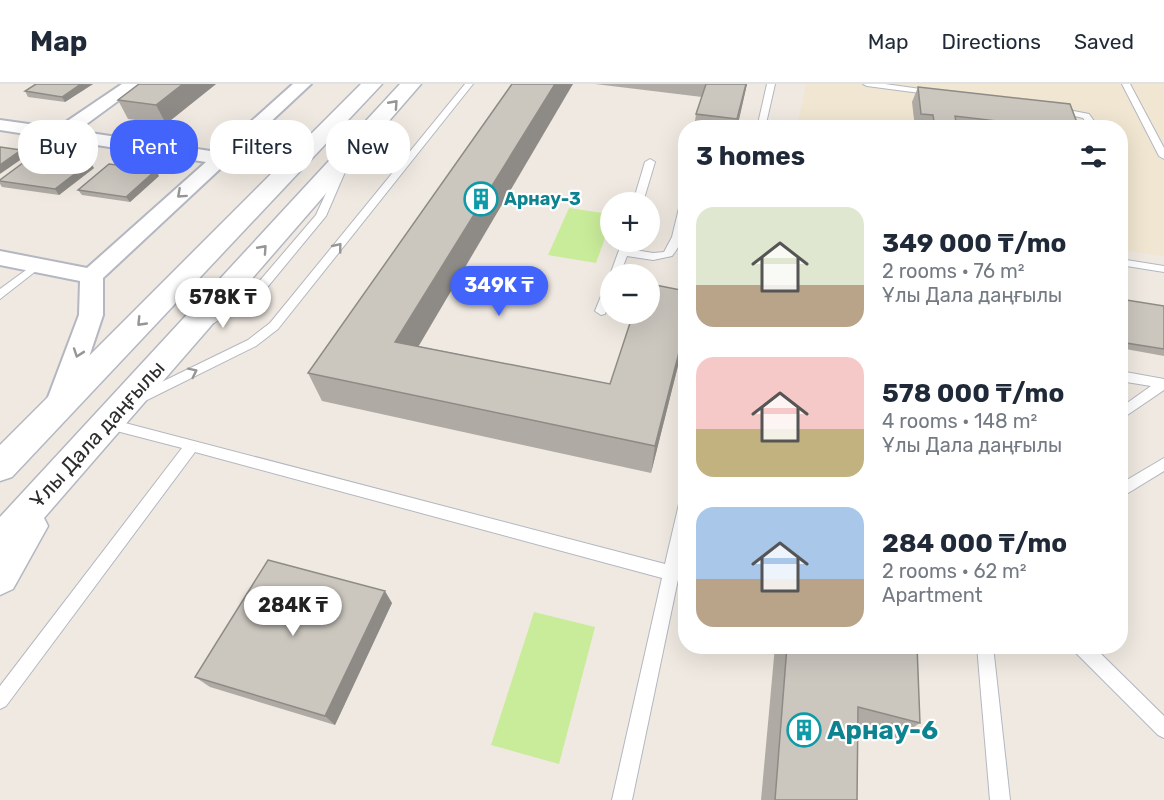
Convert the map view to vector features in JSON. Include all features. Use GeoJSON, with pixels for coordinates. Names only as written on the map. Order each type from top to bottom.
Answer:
{"type":"FeatureCollection","features":[{"type":"Feature","properties":{"kind":"main road","name":"Ұлы Дала даңғылы"},"geometry":{"type":"LineString","coordinates":[[0,467],[372,84]]}},
{"type":"Feature","properties":{"kind":"main road","name":"Ұлы Дала даңғылы"},"geometry":{"type":"LineString","coordinates":[[0,543],[411,84]]}},
{"type":"Feature","properties":{"kind":"main road"},"geometry":{"type":"LineString","coordinates":[[0,576],[63,470]]}},
{"type":"Feature","properties":{"kind":"street"},"geometry":{"type":"LineString","coordinates":[[81,120],[133,84]]}},
{"type":"Feature","properties":{"kind":"street"},"geometry":{"type":"LineString","coordinates":[[263,120],[303,84]]}},
{"type":"Feature","properties":{"kind":"street"},"geometry":{"type":"LineString","coordinates":[[0,125],[18,128]]}},
{"type":"Feature","properties":{"kind":"street"},"geometry":{"type":"LineString","coordinates":[[98,140],[210,156]]}},
{"type":"Feature","properties":{"kind":"street"},"geometry":{"type":"LineString","coordinates":[[58,408],[91,315],[92,276],[210,167]]}},
{"type":"Feature","properties":{"kind":"street"},"geometry":{"type":"LineString","coordinates":[[0,258],[92,276]]}},
{"type":"Feature","properties":{"kind":"lane"},"geometry":{"type":"LineString","coordinates":[[114,415],[252,343],[274,326],[469,84]]}},
{"type":"Feature","properties":{"kind":"lane"},"geometry":{"type":"LineString","coordinates":[[763,120],[771,84]]}},
{"type":"Feature","properties":{"kind":"lane"},"geometry":{"type":"LineString","coordinates":[[867,84],[948,95]]}},
{"type":"Feature","properties":{"kind":"lane"},"geometry":{"type":"LineString","coordinates":[[1126,84],[1164,156]]}},
{"type":"Feature","properties":{"kind":"lane"},"geometry":{"type":"LineString","coordinates":[[1051,109],[1074,112],[1086,116],[1089,120]]}},
{"type":"Feature","properties":{"kind":"lane"},"geometry":{"type":"LineString","coordinates":[[641,192],[650,162]]}},
{"type":"Feature","properties":{"kind":"lane"},"geometry":{"type":"LineString","coordinates":[[645,252],[660,256],[667,255],[674,247],[678,231]]}},
{"type":"Feature","properties":{"kind":"lane"},"geometry":{"type":"LineString","coordinates":[[1128,263],[1164,268]]}},
{"type":"Feature","properties":{"kind":"lane"},"geometry":{"type":"LineString","coordinates":[[0,295],[37,265]]}},
{"type":"Feature","properties":{"kind":"lane"},"geometry":{"type":"LineString","coordinates":[[1128,377],[1163,384]]}},
{"type":"Feature","properties":{"kind":"lane"},"geometry":{"type":"LineString","coordinates":[[1128,409],[1163,384]]}},
{"type":"Feature","properties":{"kind":"lane"},"geometry":{"type":"LineString","coordinates":[[114,415],[192,446],[672,573]]}},
{"type":"Feature","properties":{"kind":"lane"},"geometry":{"type":"LineString","coordinates":[[0,700],[192,446]]}},
{"type":"Feature","properties":{"kind":"lane"},"geometry":{"type":"LineString","coordinates":[[1128,487],[1164,464]]}},
{"type":"Feature","properties":{"kind":"lane"},"geometry":{"type":"LineString","coordinates":[[622,800],[678,545]]}},
{"type":"Feature","properties":{"kind":"lane"},"geometry":{"type":"LineString","coordinates":[[986,654],[1000,800]]}},
{"type":"Feature","properties":{"kind":"lane"},"geometry":{"type":"LineString","coordinates":[[1090,654],[1164,729]]}},
{"type":"Feature","properties":{"kind":"shaded area"},"geometry":{"type":"Polygon","coordinates":[[[806,84],[1164,84],[1164,256],[1128,251],[1128,120],[799,120],[806,84]]]}},
{"type":"Feature","properties":{"kind":"green space"},"geometry":{"type":"Polygon","coordinates":[[[569,208],[600,213],[600,252],[596,263],[548,255],[569,208]]]}},
{"type":"Feature","properties":{"kind":"green space"},"geometry":{"type":"Polygon","coordinates":[[[534,612],[595,627],[559,764],[491,745],[534,612]]]}},
{"type":"Feature","properties":{"kind":"building"},"geometry":{"type":"Polygon","coordinates":[[[36,84],[81,84],[62,97],[25,91],[36,84]]]}},
{"type":"Feature","properties":{"kind":"building"},"geometry":{"type":"Polygon","coordinates":[[[139,84],[183,84],[156,105],[118,100],[139,84]]]}},
{"type":"Feature","properties":{"kind":"building"},"geometry":{"type":"Polygon","coordinates":[[[512,84],[555,84],[395,342],[610,384],[630,324],[660,324],[660,286],[678,289],[678,356],[655,446],[308,373],[512,84]]]}},
{"type":"Feature","properties":{"kind":"building"},"geometry":{"type":"Polygon","coordinates":[[[706,84],[746,84],[737,119],[696,114],[706,84]]]}},
{"type":"Feature","properties":{"kind":"building"},"geometry":{"type":"Polygon","coordinates":[[[918,87],[1070,104],[1076,120],[989,120],[955,116],[956,120],[934,120],[933,115],[921,114],[918,87]]]}},
{"type":"Feature","properties":{"kind":"building"},"geometry":{"type":"Polygon","coordinates":[[[0,147],[18,150],[18,152],[0,165],[0,147]]]}},
{"type":"Feature","properties":{"kind":"building"},"geometry":{"type":"Polygon","coordinates":[[[109,164],[110,174],[152,174],[126,197],[78,190],[109,164]]]}},
{"type":"Feature","properties":{"kind":"building"},"geometry":{"type":"Polygon","coordinates":[[[18,167],[18,174],[74,174],[55,189],[0,180],[18,167]]]}},
{"type":"Feature","properties":{"kind":"building"},"geometry":{"type":"Polygon","coordinates":[[[1128,300],[1164,306],[1164,349],[1128,343],[1128,300]]]}},
{"type":"Feature","properties":{"kind":"building"},"geometry":{"type":"Polygon","coordinates":[[[268,560],[385,591],[325,716],[195,677],[268,560]]]}},
{"type":"Feature","properties":{"kind":"building","name":"Арнау-6"},"geometry":{"type":"Polygon","coordinates":[[[786,654],[917,654],[920,723],[858,707],[857,800],[775,800],[786,654]]]}},
{"type":"Feature","properties":{"kind":"place","name":"Арнау-3"},"geometry":{"type":"Point","coordinates":[481,199]}},
{"type":"Feature","properties":{"kind":"place","name":"Арнау-6"},"geometry":{"type":"Point","coordinates":[804,730]}}]}
